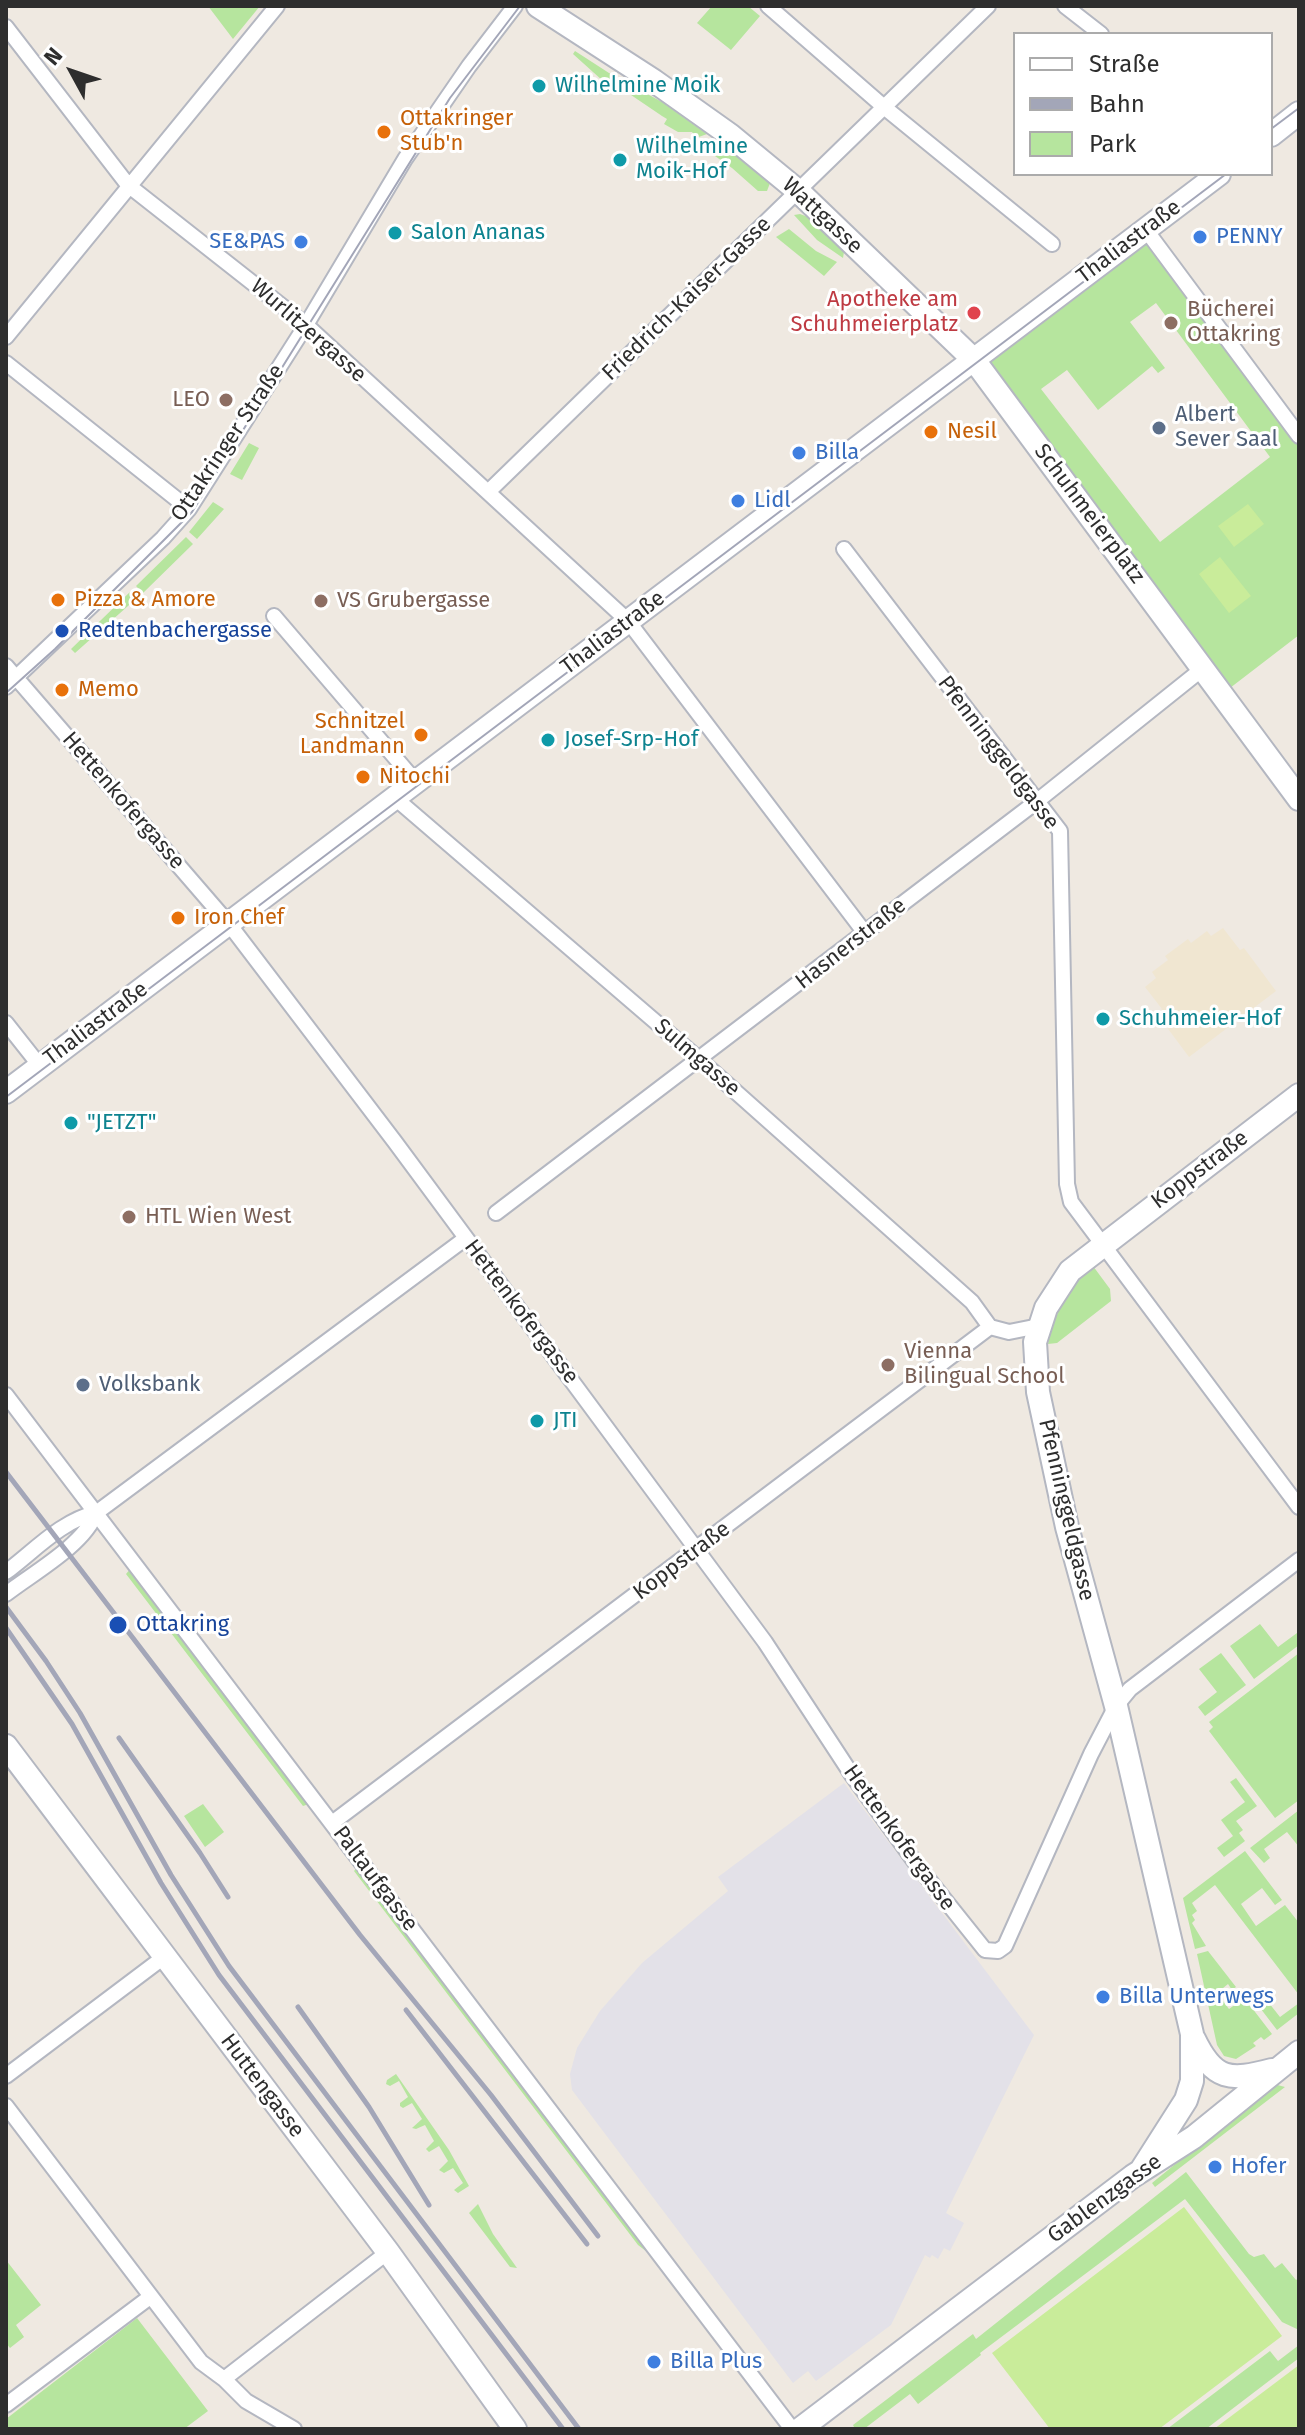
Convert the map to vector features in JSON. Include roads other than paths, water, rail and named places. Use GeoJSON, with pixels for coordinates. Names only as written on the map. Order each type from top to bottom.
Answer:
{"type":"FeatureCollection","features":[{"type":"Feature","properties":{"kind":"main road","name":"Wattgasse"},"geometry":{"type":"LineString","coordinates":[[538,6],[654,81],[730,135],[798,191],[974,360]]}},
{"type":"Feature","properties":{"kind":"main road"},"geometry":{"type":"LineString","coordinates":[[1273,133],[1299,113]]}},
{"type":"Feature","properties":{"kind":"main road","name":"Thaliastraße"},"geometry":{"type":"LineString","coordinates":[[6,1092],[1216,176]]}},
{"type":"Feature","properties":{"kind":"main road","name":"Schuhmeierplatz"},"geometry":{"type":"LineString","coordinates":[[974,360],[1299,799]]}},
{"type":"Feature","properties":{"kind":"main road","name":"Koppstraße"},"geometry":{"type":"LineString","coordinates":[[1101,1245],[1299,1095]]}},
{"type":"Feature","properties":{"kind":"main road","name":"Pfenninggeldgasse"},"geometry":{"type":"LineString","coordinates":[[1101,1245],[1070,1271],[1046,1308],[1035,1342],[1038,1392],[1067,1527],[1116,1706],[1192,2034],[1192,2081],[1186,2100],[1142,2169]]}},
{"type":"Feature","properties":{"kind":"main road","name":"Huttengasse"},"geometry":{"type":"LineString","coordinates":[[6,1746],[388,2252],[515,2429]]}},
{"type":"Feature","properties":{"kind":"main road"},"geometry":{"type":"LineString","coordinates":[[1192,2034],[1207,2063],[1227,2075],[1241,2078],[1278,2069]]}},
{"type":"Feature","properties":{"kind":"main road","name":"Gablenzgasse"},"geometry":{"type":"LineString","coordinates":[[800,2429],[1142,2169],[1194,2137],[1299,2052]]}},
{"type":"Feature","properties":{"kind":"street"},"geometry":{"type":"LineString","coordinates":[[6,337],[277,6]]}},
{"type":"Feature","properties":{"kind":"street","name":"Ottakringer Straße"},"geometry":{"type":"LineString","coordinates":[[11,682],[163,538],[189,509],[306,325],[405,159],[515,6]]}},
{"type":"Feature","properties":{"kind":"street"},"geometry":{"type":"LineString","coordinates":[[768,6],[884,107],[1052,244]]}},
{"type":"Feature","properties":{"kind":"street","name":"Friedrich-Kaiser-Gasse"},"geometry":{"type":"LineString","coordinates":[[488,492],[988,6]]}},
{"type":"Feature","properties":{"kind":"street"},"geometry":{"type":"LineString","coordinates":[[1065,6],[1098,32]]}},
{"type":"Feature","properties":{"kind":"street","name":"Wurlitzergasse"},"geometry":{"type":"LineString","coordinates":[[6,27],[128,185],[306,325],[628,621],[865,933]]}},
{"type":"Feature","properties":{"kind":"street"},"geometry":{"type":"LineString","coordinates":[[1146,230],[1299,436]]}},
{"type":"Feature","properties":{"kind":"street"},"geometry":{"type":"LineString","coordinates":[[6,363],[189,509]]}},
{"type":"Feature","properties":{"kind":"street","name":"Pfenninggeldgasse"},"geometry":{"type":"LineString","coordinates":[[844,549],[1060,831],[1067,1184],[1071,1202],[1101,1245]]}},
{"type":"Feature","properties":{"kind":"street"},"geometry":{"type":"LineString","coordinates":[[274,616],[416,782]]}},
{"type":"Feature","properties":{"kind":"street"},"geometry":{"type":"LineString","coordinates":[[6,666],[11,682]]}},
{"type":"Feature","properties":{"kind":"street","name":"Hasnerstraße"},"geometry":{"type":"LineString","coordinates":[[496,1213],[1036,802],[1201,670]]}},
{"type":"Feature","properties":{"kind":"street","name":"Hettenkofergasse"},"geometry":{"type":"LineString","coordinates":[[11,682],[229,924],[697,1550],[772,1653],[852,1775],[985,1950],[998,1951],[1005,1946],[1091,1754],[1116,1706]]}},
{"type":"Feature","properties":{"kind":"street","name":"Sulmgasse"},"geometry":{"type":"LineString","coordinates":[[395,798],[700,1060],[972,1302],[990,1327]]}},
{"type":"Feature","properties":{"kind":"street"},"geometry":{"type":"LineString","coordinates":[[6,1023],[40,1066]]}},
{"type":"Feature","properties":{"kind":"street"},"geometry":{"type":"LineString","coordinates":[[6,1572],[67,1525],[82,1516],[96,1513],[466,1238]]}},
{"type":"Feature","properties":{"kind":"street"},"geometry":{"type":"LineString","coordinates":[[1101,1245],[1299,1507]]}},
{"type":"Feature","properties":{"kind":"street"},"geometry":{"type":"LineString","coordinates":[[990,1327],[1009,1332],[1039,1326]]}},
{"type":"Feature","properties":{"kind":"street","name":"Koppstraße"},"geometry":{"type":"LineString","coordinates":[[332,1823],[990,1327]]}},
{"type":"Feature","properties":{"kind":"street","name":"Paltaufgasse"},"geometry":{"type":"LineString","coordinates":[[6,1395],[792,2429]]}},
{"type":"Feature","properties":{"kind":"street"},"geometry":{"type":"LineString","coordinates":[[6,1594],[78,1540],[91,1527],[96,1513]]}},
{"type":"Feature","properties":{"kind":"street"},"geometry":{"type":"LineString","coordinates":[[1116,1706],[1130,1689],[1299,1560]]}},
{"type":"Feature","properties":{"kind":"street"},"geometry":{"type":"LineString","coordinates":[[6,2076],[164,1957]]}},
{"type":"Feature","properties":{"kind":"street"},"geometry":{"type":"LineString","coordinates":[[6,2106],[201,2362],[246,2401],[294,2429]]}},
{"type":"Feature","properties":{"kind":"street"},"geometry":{"type":"LineString","coordinates":[[224,2379],[388,2252]]}},
{"type":"Feature","properties":{"kind":"street"},"geometry":{"type":"LineString","coordinates":[[6,2405],[150,2297]]}},
{"type":"Feature","properties":{"kind":"tram line"},"geometry":{"type":"LineString","coordinates":[[6,693],[55,649],[192,512],[450,98],[520,6]]}},
{"type":"Feature","properties":{"kind":"tram line"},"geometry":{"type":"LineString","coordinates":[[1273,128],[1299,108]]}},
{"type":"Feature","properties":{"kind":"tram line"},"geometry":{"type":"LineString","coordinates":[[6,1097],[1223,176]]}},
{"type":"Feature","properties":{"kind":"railway"},"geometry":{"type":"LineString","coordinates":[[6,1472],[360,1935],[491,2095],[598,2236]]}},
{"type":"Feature","properties":{"kind":"railway"},"geometry":{"type":"LineString","coordinates":[[6,1607],[80,1713],[171,1875],[229,1966],[579,2429]]}},
{"type":"Feature","properties":{"kind":"railway"},"geometry":{"type":"LineString","coordinates":[[6,1628],[72,1724],[161,1883],[219,1975],[563,2429]]}},
{"type":"Feature","properties":{"kind":"railway"},"geometry":{"type":"LineString","coordinates":[[119,1738],[228,1897]]}},
{"type":"Feature","properties":{"kind":"railway"},"geometry":{"type":"LineString","coordinates":[[298,2007],[369,2107],[429,2205]]}},
{"type":"Feature","properties":{"kind":"railway"},"geometry":{"type":"LineString","coordinates":[[406,2010],[587,2244]]}},
{"type":"Feature","properties":{"kind":"place","name":"Wilhelmine Moik"},"geometry":{"type":"Point","coordinates":[539,86]}},
{"type":"Feature","properties":{"kind":"place","name":"Ottakringer Stub'n"},"geometry":{"type":"Point","coordinates":[384,132]}},
{"type":"Feature","properties":{"kind":"place","name":"Wilhelmine Moik-Hof"},"geometry":{"type":"Point","coordinates":[620,160]}},
{"type":"Feature","properties":{"kind":"place","name":"Salon Ananas"},"geometry":{"type":"Point","coordinates":[395,233]}},
{"type":"Feature","properties":{"kind":"place","name":"PENNY"},"geometry":{"type":"Point","coordinates":[1200,237]}},
{"type":"Feature","properties":{"kind":"place","name":"SE&PAS"},"geometry":{"type":"Point","coordinates":[301,242]}},
{"type":"Feature","properties":{"kind":"place","name":"Apotheke am Schuhmeierplatz"},"geometry":{"type":"Point","coordinates":[974,313]}},
{"type":"Feature","properties":{"kind":"place","name":"Bücherei Ottakring"},"geometry":{"type":"Point","coordinates":[1171,323]}},
{"type":"Feature","properties":{"kind":"place","name":"LEO"},"geometry":{"type":"Point","coordinates":[226,400]}},
{"type":"Feature","properties":{"kind":"place","name":"Albert Sever Saal"},"geometry":{"type":"Point","coordinates":[1159,428]}},
{"type":"Feature","properties":{"kind":"place","name":"Nesil"},"geometry":{"type":"Point","coordinates":[931,432]}},
{"type":"Feature","properties":{"kind":"place","name":"Billa"},"geometry":{"type":"Point","coordinates":[799,453]}},
{"type":"Feature","properties":{"kind":"place","name":"Lidl"},"geometry":{"type":"Point","coordinates":[738,501]}},
{"type":"Feature","properties":{"kind":"place","name":"Pizza & Amore"},"geometry":{"type":"Point","coordinates":[58,600]}},
{"type":"Feature","properties":{"kind":"place","name":"VS Grubergasse"},"geometry":{"type":"Point","coordinates":[321,601]}},
{"type":"Feature","properties":{"kind":"place","name":"Redtenbachergasse"},"geometry":{"type":"Point","coordinates":[62,631]}},
{"type":"Feature","properties":{"kind":"place","name":"Memo"},"geometry":{"type":"Point","coordinates":[62,690]}},
{"type":"Feature","properties":{"kind":"place","name":"Schnitzel Landmann"},"geometry":{"type":"Point","coordinates":[421,735]}},
{"type":"Feature","properties":{"kind":"place","name":"Josef-Srp-Hof"},"geometry":{"type":"Point","coordinates":[548,740]}},
{"type":"Feature","properties":{"kind":"place","name":"Nitochi"},"geometry":{"type":"Point","coordinates":[363,777]}},
{"type":"Feature","properties":{"kind":"place","name":"Iron Chef"},"geometry":{"type":"Point","coordinates":[178,918]}},
{"type":"Feature","properties":{"kind":"place","name":"Schuhmeier-Hof"},"geometry":{"type":"Point","coordinates":[1103,1019]}},
{"type":"Feature","properties":{"kind":"place","name":"\"JETZT\""},"geometry":{"type":"Point","coordinates":[71,1123]}},
{"type":"Feature","properties":{"kind":"place","name":"HTL Wien West"},"geometry":{"type":"Point","coordinates":[129,1217]}},
{"type":"Feature","properties":{"kind":"place","name":"Vienna Bilingual School"},"geometry":{"type":"Point","coordinates":[888,1365]}},
{"type":"Feature","properties":{"kind":"place","name":"Volksbank"},"geometry":{"type":"Point","coordinates":[83,1385]}},
{"type":"Feature","properties":{"kind":"place","name":"JTI"},"geometry":{"type":"Point","coordinates":[537,1421]}},
{"type":"Feature","properties":{"kind":"place","name":"Ottakring"},"geometry":{"type":"Point","coordinates":[118,1625]}},
{"type":"Feature","properties":{"kind":"place","name":"Billa Unterwegs"},"geometry":{"type":"Point","coordinates":[1103,1997]}},
{"type":"Feature","properties":{"kind":"place","name":"Hofer"},"geometry":{"type":"Point","coordinates":[1215,2167]}},
{"type":"Feature","properties":{"kind":"place","name":"Billa Plus"},"geometry":{"type":"Point","coordinates":[654,2362]}}]}
